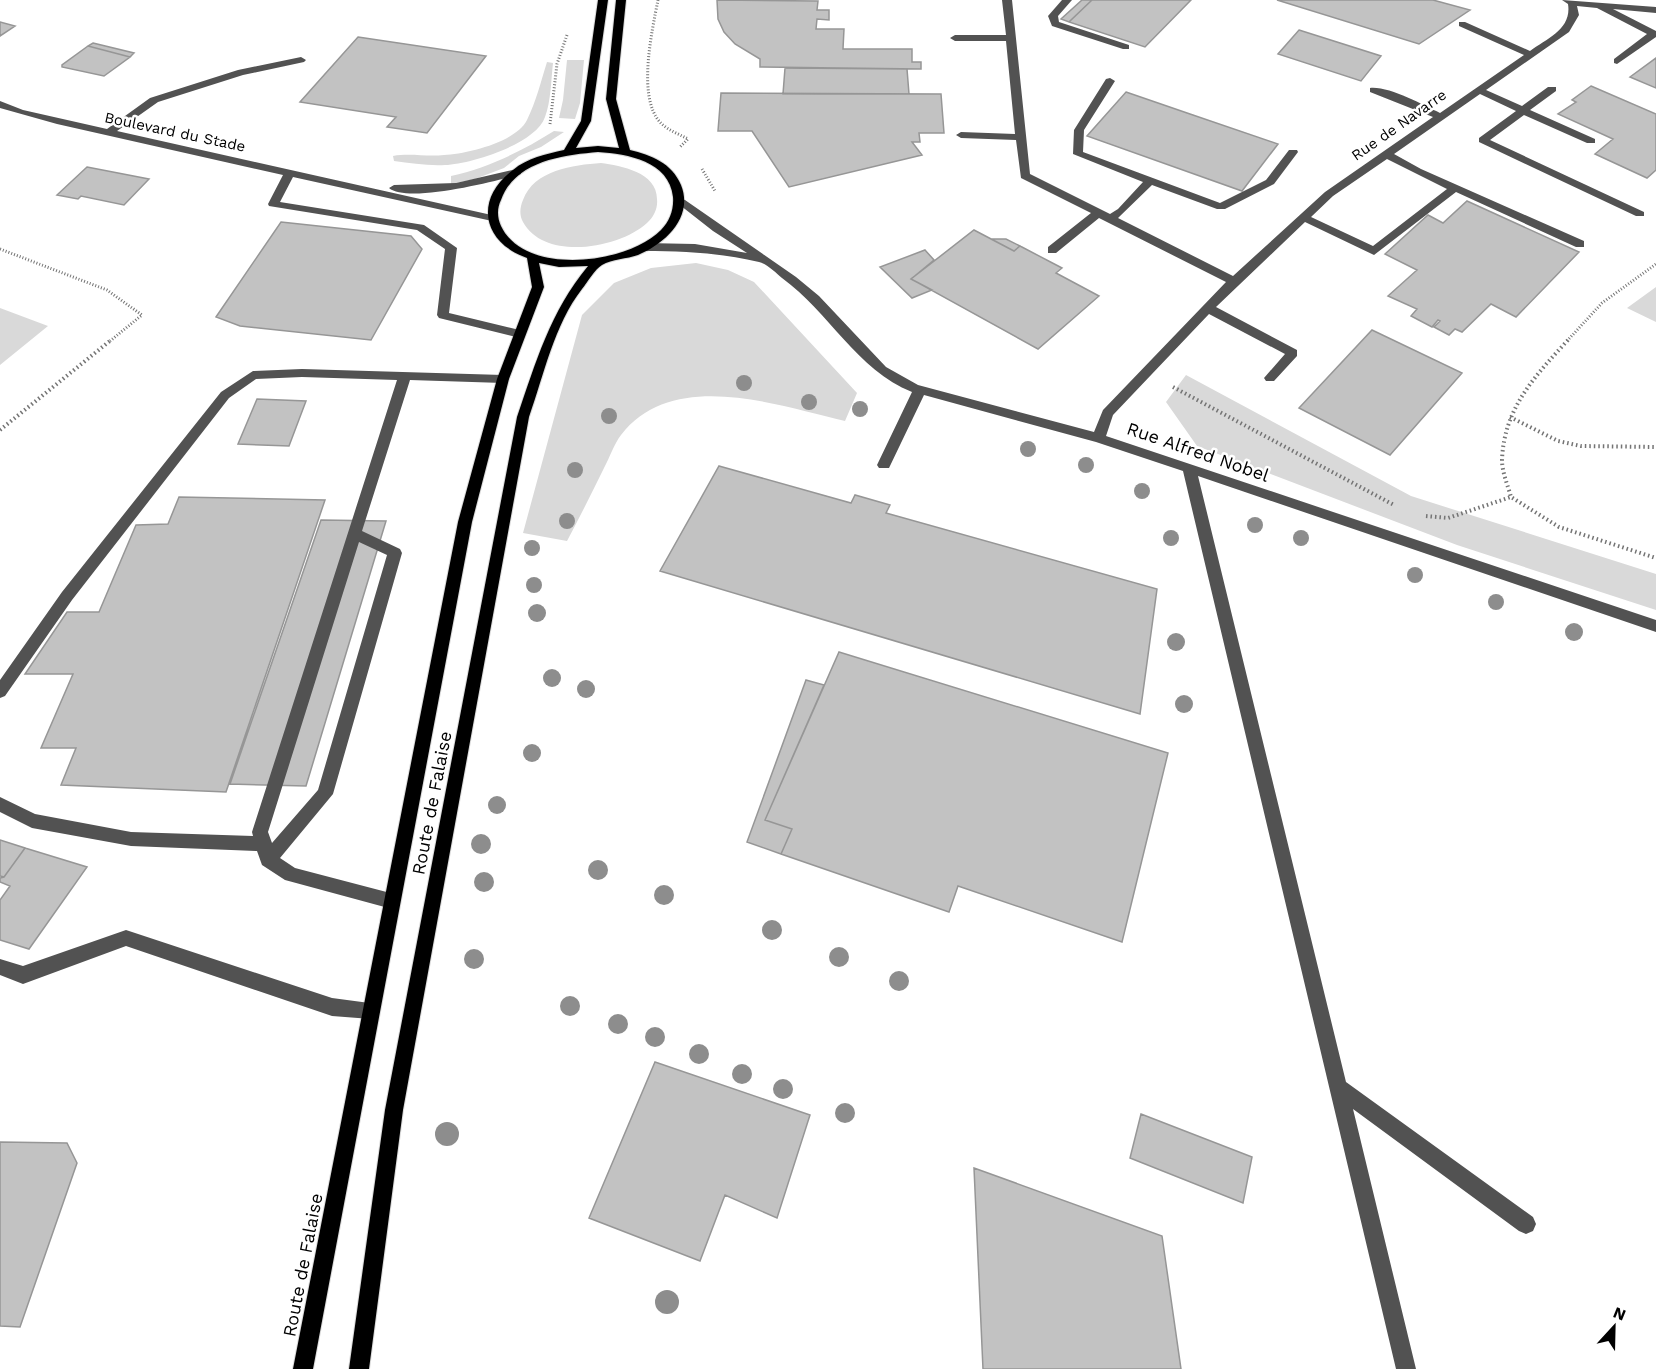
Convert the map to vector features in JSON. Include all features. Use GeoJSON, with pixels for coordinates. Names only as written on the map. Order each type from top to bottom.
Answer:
{"type":"FeatureCollection","features":[{"type":"Feature","properties":{"kind":"main road"},"geometry":{"type":"LineString","coordinates":[[569,151],[586,121],[603,0]]}},
{"type":"Feature","properties":{"kind":"main road"},"geometry":{"type":"LineString","coordinates":[[621,0],[611,99],[625,151]]}},
{"type":"Feature","properties":{"kind":"main road"},"geometry":{"type":"LineString","coordinates":[[598,148],[625,151],[648,159],[666,170],[677,185],[681,202],[676,218],[664,234],[645,247],[623,256],[598,262],[575,264],[532,256],[512,246],[499,233],[492,218],[494,201],[502,186],[517,171],[550,156],[569,151],[598,148]]}},
{"type":"Feature","properties":{"kind":"main road","name":"Route de Falaise"},"geometry":{"type":"LineString","coordinates":[[303,1369],[465,522],[503,379],[538,287],[532,256]]}},
{"type":"Feature","properties":{"kind":"main road","name":"Route de Falaise"},"geometry":{"type":"LineString","coordinates":[[359,1369],[394,1110],[524,417],[556,324],[575,290],[598,262]]}},
{"type":"Feature","properties":{"kind":"street"},"geometry":{"type":"LineString","coordinates":[[1007,0],[1025,176],[1234,281]]}},
{"type":"Feature","properties":{"kind":"street"},"geometry":{"type":"LineString","coordinates":[[1067,0],[1053,16],[1055,24],[1126,47]]}},
{"type":"Feature","properties":{"kind":"street"},"geometry":{"type":"LineString","coordinates":[[1570,2],[1656,10]]}},
{"type":"Feature","properties":{"kind":"street","name":"Rue de Navarre"},"geometry":{"type":"LineString","coordinates":[[1099,438],[1107,412],[1234,281],[1329,194],[1566,30],[1574,15],[1570,2]]}},
{"type":"Feature","properties":{"kind":"street"},"geometry":{"type":"LineString","coordinates":[[1600,6],[1655,34],[1617,61]]}},
{"type":"Feature","properties":{"kind":"street"},"geometry":{"type":"LineString","coordinates":[[1462,24],[1532,55]]}},
{"type":"Feature","properties":{"kind":"street"},"geometry":{"type":"LineString","coordinates":[[955,38],[1011,38]]}},
{"type":"Feature","properties":{"kind":"street"},"geometry":{"type":"LineString","coordinates":[[109,132],[154,100],[241,72],[301,60]]}},
{"type":"Feature","properties":{"kind":"street"},"geometry":{"type":"LineString","coordinates":[[1110,81],[1079,130],[1078,154],[1149,182],[1221,207],[1270,182],[1293,152]]}},
{"type":"Feature","properties":{"kind":"street"},"geometry":{"type":"LineString","coordinates":[[1552,89],[1483,140],[1640,214]]}},
{"type":"Feature","properties":{"kind":"street"},"geometry":{"type":"LineString","coordinates":[[1374,90],[1439,116]]}},
{"type":"Feature","properties":{"kind":"street"},"geometry":{"type":"LineString","coordinates":[[1478,90],[1591,141]]}},
{"type":"Feature","properties":{"kind":"street","name":"Boulevard du Stade"},"geometry":{"type":"LineString","coordinates":[[0,104],[20,112],[492,218]]}},
{"type":"Feature","properties":{"kind":"street"},"geometry":{"type":"LineString","coordinates":[[961,135],[1021,137]]}},
{"type":"Feature","properties":{"kind":"street"},"geometry":{"type":"LineString","coordinates":[[1386,154],[1417,171],[1580,244]]}},
{"type":"Feature","properties":{"kind":"street","name":"Boulevard du Stade"},"geometry":{"type":"LineString","coordinates":[[346,184],[427,190],[476,185],[517,171]]}},
{"type":"Feature","properties":{"kind":"street"},"geometry":{"type":"LineString","coordinates":[[290,172],[273,204],[420,227],[451,248],[443,315],[520,334]]}},
{"type":"Feature","properties":{"kind":"street"},"geometry":{"type":"LineString","coordinates":[[1110,219],[1122,211],[1149,182]]}},
{"type":"Feature","properties":{"kind":"street"},"geometry":{"type":"LineString","coordinates":[[1305,218],[1374,251],[1456,188]]}},
{"type":"Feature","properties":{"kind":"street","name":"Rue Alfred Nobel"},"geometry":{"type":"LineString","coordinates":[[681,202],[697,210],[711,224],[790,277],[816,300],[875,366],[919,391],[935,393],[1099,438],[1656,626]]}},
{"type":"Feature","properties":{"kind":"street"},"geometry":{"type":"LineString","coordinates":[[1052,250],[1098,213]]}},
{"type":"Feature","properties":{"kind":"street","name":"Rue Alfred Nobel"},"geometry":{"type":"LineString","coordinates":[[645,247],[695,249],[764,260]]}},
{"type":"Feature","properties":{"kind":"street"},"geometry":{"type":"LineString","coordinates":[[1208,308],[1293,353],[1270,378]]}},
{"type":"Feature","properties":{"kind":"street"},"geometry":{"type":"LineString","coordinates":[[0,692],[74,587],[225,395],[253,375],[302,373],[503,379]]}},
{"type":"Feature","properties":{"kind":"street"},"geometry":{"type":"LineString","coordinates":[[392,901],[291,875],[266,852],[260,832],[405,376]]}},
{"type":"Feature","properties":{"kind":"street"},"geometry":{"type":"LineString","coordinates":[[884,465],[919,391]]}},
{"type":"Feature","properties":{"kind":"street"},"geometry":{"type":"LineString","coordinates":[[1189,468],[1406,1369]]}},
{"type":"Feature","properties":{"kind":"street"},"geometry":{"type":"LineString","coordinates":[[266,852],[325,794],[395,553],[355,534]]}},
{"type":"Feature","properties":{"kind":"street"},"geometry":{"type":"LineString","coordinates":[[0,804],[32,820],[131,839],[266,852]]}},
{"type":"Feature","properties":{"kind":"street"},"geometry":{"type":"LineString","coordinates":[[0,967],[23,975],[126,938],[332,1007],[371,1010]]}},
{"type":"Feature","properties":{"kind":"street"},"geometry":{"type":"LineString","coordinates":[[1339,1088],[1526,1224]]}},
{"type":"Feature","properties":{"kind":"path"},"geometry":{"type":"LineString","coordinates":[[658,0],[649,48],[648,93],[651,107],[659,121],[688,139],[683,146],[676,149],[684,153]]}},
{"type":"Feature","properties":{"kind":"path"},"geometry":{"type":"LineString","coordinates":[[549,127],[556,64],[570,26]]}},
{"type":"Feature","properties":{"kind":"path"},"geometry":{"type":"LineString","coordinates":[[700,166],[717,195]]}},
{"type":"Feature","properties":{"kind":"path"},"geometry":{"type":"LineString","coordinates":[[0,249],[107,290],[142,315],[0,430]]}},
{"type":"Feature","properties":{"kind":"path"},"geometry":{"type":"LineString","coordinates":[[1656,264],[1602,303],[1530,381],[1510,417],[1502,462],[1511,497],[1559,527],[1656,558]]}},
{"type":"Feature","properties":{"kind":"path"},"geometry":{"type":"LineString","coordinates":[[1172,387],[1401,508]]}},
{"type":"Feature","properties":{"kind":"path"},"geometry":{"type":"LineString","coordinates":[[1510,417],[1558,441],[1581,446],[1656,447]]}},
{"type":"Feature","properties":{"kind":"path"},"geometry":{"type":"LineString","coordinates":[[1420,515],[1448,518],[1511,497]]}},
{"type":"Feature","properties":{"kind":"shaded area"},"geometry":{"type":"Polygon","coordinates":[[[567,60],[584,60],[580,103],[575,119],[559,118],[567,60]]]}},
{"type":"Feature","properties":{"kind":"shaded area"},"geometry":{"type":"Polygon","coordinates":[[[547,62],[553,63],[547,111],[539,127],[529,136],[501,151],[456,164],[432,165],[394,161],[393,156],[399,155],[465,152],[513,135],[527,120],[547,62]]]}},
{"type":"Feature","properties":{"kind":"shaded area"},"geometry":{"type":"Polygon","coordinates":[[[554,131],[564,132],[541,147],[519,156],[504,168],[475,179],[451,184],[451,176],[504,158],[554,131]]]}},
{"type":"Feature","properties":{"kind":"shaded area"},"geometry":{"type":"Polygon","coordinates":[[[601,163],[636,172],[651,182],[657,202],[655,212],[649,221],[635,232],[619,239],[583,247],[548,243],[534,235],[523,222],[520,211],[528,190],[536,182],[556,171],[579,165],[601,163]]]}},
{"type":"Feature","properties":{"kind":"shaded area"},"geometry":{"type":"Polygon","coordinates":[[[696,263],[728,270],[754,282],[857,393],[845,421],[789,407],[727,397],[697,397],[668,402],[643,415],[621,435],[567,541],[523,533],[582,315],[614,283],[651,268],[696,263]]]}},
{"type":"Feature","properties":{"kind":"shaded area"},"geometry":{"type":"Polygon","coordinates":[[[1656,287],[1656,322],[1627,308],[1656,287]]]}},
{"type":"Feature","properties":{"kind":"shaded area"},"geometry":{"type":"Polygon","coordinates":[[[0,308],[48,326],[0,365],[0,308]]]}},
{"type":"Feature","properties":{"kind":"shaded area"},"geometry":{"type":"Polygon","coordinates":[[[1186,375],[1411,496],[1656,574],[1656,610],[1457,545],[1197,446],[1166,402],[1186,375]]]}},
{"type":"Feature","properties":{"kind":"building"},"geometry":{"type":"Polygon","coordinates":[[[717,0],[818,1],[817,10],[829,10],[829,20],[817,19],[816,29],[844,29],[843,49],[912,49],[912,62],[921,62],[921,69],[760,67],[760,59],[735,44],[724,32],[718,19],[717,0]]]}},
{"type":"Feature","properties":{"kind":"building"},"geometry":{"type":"Polygon","coordinates":[[[1082,0],[1092,0],[1069,22],[1061,19],[1082,0]]]}},
{"type":"Feature","properties":{"kind":"building"},"geometry":{"type":"Polygon","coordinates":[[[1092,0],[1191,0],[1145,47],[1069,22],[1092,0]]]}},
{"type":"Feature","properties":{"kind":"building"},"geometry":{"type":"Polygon","coordinates":[[[1277,0],[1433,0],[1470,10],[1419,44],[1277,0]]]}},
{"type":"Feature","properties":{"kind":"building"},"geometry":{"type":"Polygon","coordinates":[[[0,22],[15,26],[0,36],[0,22]]]}},
{"type":"Feature","properties":{"kind":"building"},"geometry":{"type":"Polygon","coordinates":[[[1299,30],[1381,56],[1361,81],[1278,54],[1299,30]]]}},
{"type":"Feature","properties":{"kind":"building"},"geometry":{"type":"Polygon","coordinates":[[[358,37],[486,56],[427,133],[387,127],[396,117],[300,102],[358,37]]]}},
{"type":"Feature","properties":{"kind":"building"},"geometry":{"type":"Polygon","coordinates":[[[93,43],[134,53],[130,57],[88,46],[93,43]]]}},
{"type":"Feature","properties":{"kind":"building"},"geometry":{"type":"Polygon","coordinates":[[[88,46],[130,57],[104,76],[62,67],[88,46]]]}},
{"type":"Feature","properties":{"kind":"building"},"geometry":{"type":"Polygon","coordinates":[[[1656,58],[1656,88],[1630,77],[1656,58]]]}},
{"type":"Feature","properties":{"kind":"building"},"geometry":{"type":"Polygon","coordinates":[[[785,68],[907,69],[909,94],[783,94],[785,68]]]}},
{"type":"Feature","properties":{"kind":"building"},"geometry":{"type":"Polygon","coordinates":[[[1591,86],[1656,114],[1656,170],[1647,178],[1595,154],[1613,139],[1558,114],[1576,102],[1572,100],[1591,86]]]}},
{"type":"Feature","properties":{"kind":"building"},"geometry":{"type":"Polygon","coordinates":[[[1126,92],[1278,144],[1242,191],[1087,136],[1126,92]]]}},
{"type":"Feature","properties":{"kind":"building"},"geometry":{"type":"Polygon","coordinates":[[[721,93],[941,94],[944,133],[919,133],[920,142],[912,142],[922,155],[789,187],[752,131],[718,131],[721,93]]]}},
{"type":"Feature","properties":{"kind":"building"},"geometry":{"type":"Polygon","coordinates":[[[87,167],[149,179],[124,205],[81,196],[78,199],[57,195],[87,167]]]}},
{"type":"Feature","properties":{"kind":"building"},"geometry":{"type":"Polygon","coordinates":[[[1467,201],[1579,252],[1516,317],[1491,304],[1462,332],[1455,329],[1449,335],[1434,327],[1440,321],[1438,320],[1432,327],[1411,316],[1417,309],[1388,296],[1417,270],[1385,254],[1428,215],[1443,223],[1467,201]]]}},
{"type":"Feature","properties":{"kind":"building"},"geometry":{"type":"Polygon","coordinates":[[[281,222],[411,236],[422,249],[371,340],[240,326],[216,317],[281,222]]]}},
{"type":"Feature","properties":{"kind":"building"},"geometry":{"type":"Polygon","coordinates":[[[974,230],[1014,251],[1020,246],[1062,268],[1056,273],[1099,296],[1038,349],[911,279],[974,230]]]}},
{"type":"Feature","properties":{"kind":"building"},"geometry":{"type":"Polygon","coordinates":[[[991,239],[1006,239],[1020,246],[1014,251],[991,239]]]}},
{"type":"Feature","properties":{"kind":"building"},"geometry":{"type":"Polygon","coordinates":[[[925,250],[934,260],[911,279],[932,290],[912,298],[880,267],[925,250]]]}},
{"type":"Feature","properties":{"kind":"building"},"geometry":{"type":"Polygon","coordinates":[[[1372,330],[1462,373],[1390,455],[1299,408],[1372,330]]]}},
{"type":"Feature","properties":{"kind":"building"},"geometry":{"type":"Polygon","coordinates":[[[257,399],[306,401],[289,446],[238,444],[257,399]]]}},
{"type":"Feature","properties":{"kind":"building"},"geometry":{"type":"Polygon","coordinates":[[[719,466],[851,503],[855,495],[890,505],[886,513],[1157,589],[1140,714],[660,571],[719,466]]]}},
{"type":"Feature","properties":{"kind":"building"},"geometry":{"type":"Polygon","coordinates":[[[179,497],[325,500],[226,792],[61,785],[76,748],[41,748],[73,674],[25,674],[67,612],[99,612],[136,525],[168,524],[179,497]]]}},
{"type":"Feature","properties":{"kind":"building"},"geometry":{"type":"Polygon","coordinates":[[[321,520],[386,521],[306,786],[230,784],[321,520]]]}},
{"type":"Feature","properties":{"kind":"building"},"geometry":{"type":"Polygon","coordinates":[[[839,652],[1168,753],[1122,942],[958,886],[949,912],[781,854],[792,829],[765,820],[839,652]]]}},
{"type":"Feature","properties":{"kind":"building"},"geometry":{"type":"Polygon","coordinates":[[[806,680],[824,685],[765,820],[792,829],[781,854],[747,842],[806,680]]]}},
{"type":"Feature","properties":{"kind":"building"},"geometry":{"type":"Polygon","coordinates":[[[0,840],[25,848],[4,877],[0,876],[0,840]]]}},
{"type":"Feature","properties":{"kind":"building"},"geometry":{"type":"Polygon","coordinates":[[[25,848],[87,867],[29,949],[0,940],[0,900],[10,886],[0,882],[0,878],[4,877],[25,848]]]}},
{"type":"Feature","properties":{"kind":"building"},"geometry":{"type":"Polygon","coordinates":[[[655,1062],[810,1115],[777,1218],[725,1195],[700,1261],[589,1218],[655,1062]]]}},
{"type":"Feature","properties":{"kind":"building"},"geometry":{"type":"Polygon","coordinates":[[[1141,1114],[1252,1157],[1243,1203],[1130,1158],[1141,1114]]]}},
{"type":"Feature","properties":{"kind":"building"},"geometry":{"type":"Polygon","coordinates":[[[0,1142],[67,1143],[77,1163],[20,1327],[0,1326],[0,1142]]]}},
{"type":"Feature","properties":{"kind":"building"},"geometry":{"type":"Polygon","coordinates":[[[974,1168],[1162,1236],[1181,1369],[983,1369],[974,1168]]]}}]}
